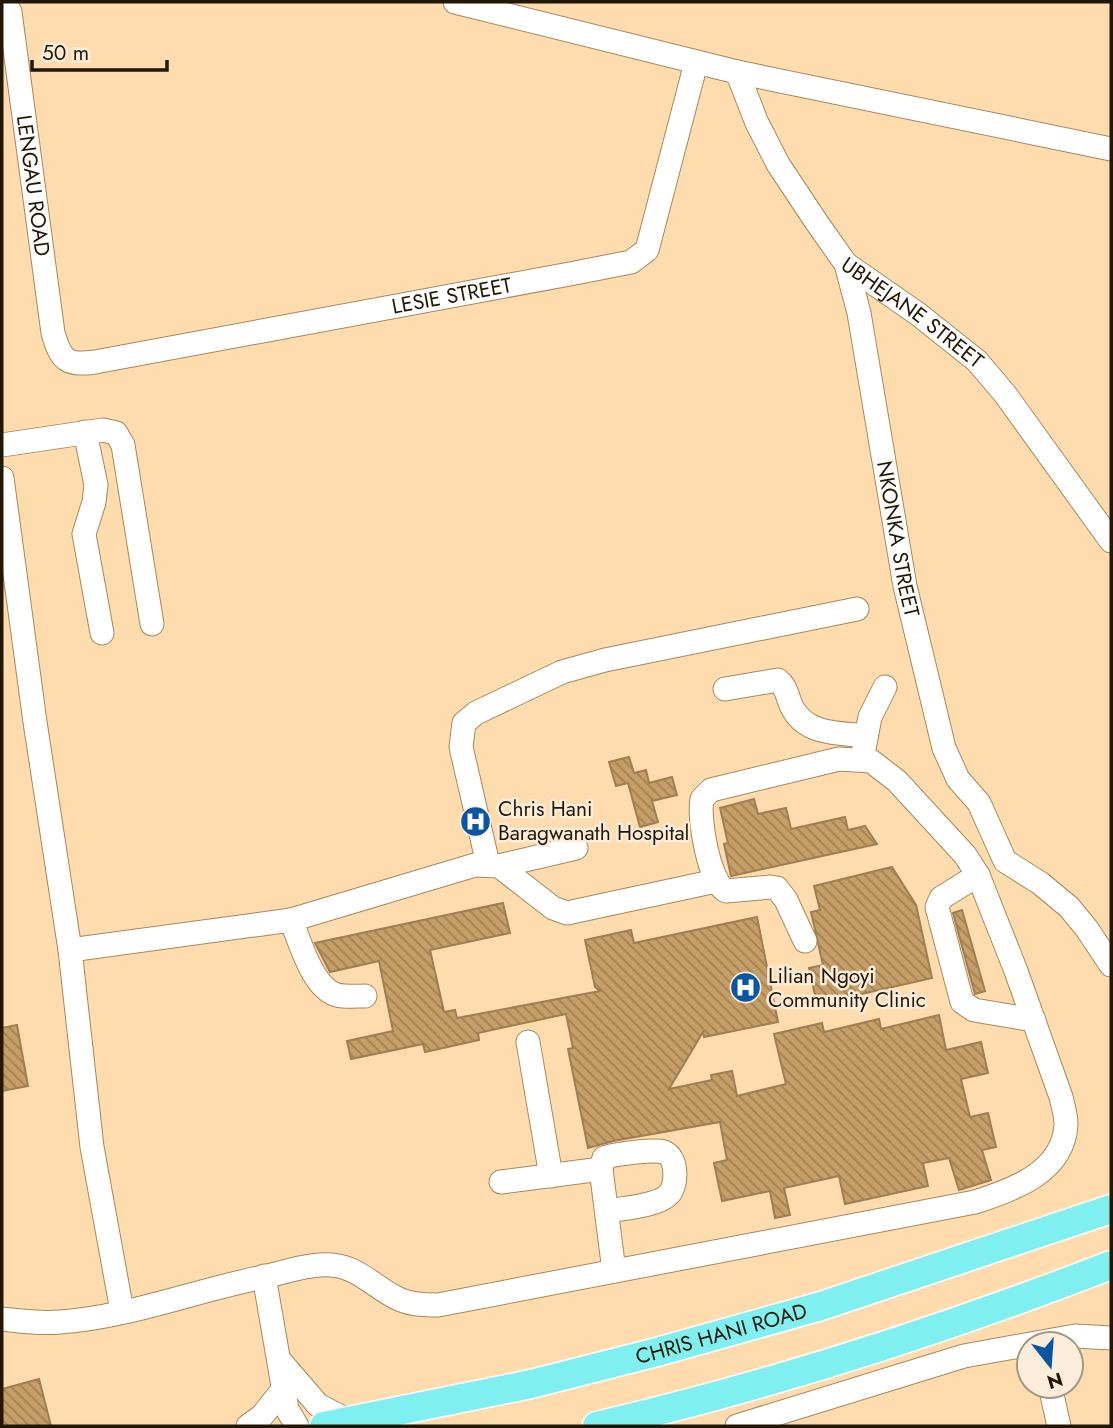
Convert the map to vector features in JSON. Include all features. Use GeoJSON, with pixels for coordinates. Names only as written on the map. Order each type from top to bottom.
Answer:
{"type":"FeatureCollection","features":[{"type":"Feature","properties":{"kind":"main road","name":"CHRIS HANI ROAD"},"geometry":{"type":"LineString","coordinates":[[336,1424],[531,1384],[670,1349],[821,1306],[1111,1209]]}},
{"type":"Feature","properties":{"kind":"main road"},"geometry":{"type":"LineString","coordinates":[[597,1426],[829,1364],[1009,1304],[1111,1265]]}},
{"type":"Feature","properties":{"kind":"street"},"geometry":{"type":"LineString","coordinates":[[455,2],[696,63],[1111,149]]}},
{"type":"Feature","properties":{"kind":"street","name":"LENGAU ROAD"},"geometry":{"type":"LineString","coordinates":[[10,12],[53,333],[59,352],[64,358]]}},
{"type":"Feature","properties":{"kind":"street","name":"LESIE STREET"},"geometry":{"type":"LineString","coordinates":[[64,358],[74,363],[95,362],[575,273],[637,259],[647,250],[696,63]]}},
{"type":"Feature","properties":{"kind":"street","name":"UBHEJANE STREET"},"geometry":{"type":"LineString","coordinates":[[737,72],[757,123],[778,164],[846,264],[927,321],[977,361],[1005,394],[1111,541]]}},
{"type":"Feature","properties":{"kind":"street","name":"NKONKA STREET"},"geometry":{"type":"LineString","coordinates":[[846,264],[859,313],[905,586],[937,721],[951,766],[958,779],[979,803],[1005,861],[1040,883],[1069,907],[1111,965]]}},
{"type":"Feature","properties":{"kind":"street"},"geometry":{"type":"LineString","coordinates":[[2,444],[103,430],[116,433],[122,445],[152,624]]}},
{"type":"Feature","properties":{"kind":"street"},"geometry":{"type":"LineString","coordinates":[[85,432],[96,494],[84,534],[102,633]]}},
{"type":"Feature","properties":{"kind":"street"},"geometry":{"type":"LineString","coordinates":[[2,478],[35,722],[70,950],[92,1147],[122,1311]]}},
{"type":"Feature","properties":{"kind":"street"},"geometry":{"type":"LineString","coordinates":[[716,881],[566,913],[553,908],[494,865],[461,747],[464,723],[476,713],[562,672],[605,660],[857,609]]}},
{"type":"Feature","properties":{"kind":"street"},"geometry":{"type":"LineString","coordinates":[[725,689],[778,680],[786,690],[797,718],[805,725],[826,732],[866,736]]}},
{"type":"Feature","properties":{"kind":"street"},"geometry":{"type":"LineString","coordinates":[[861,759],[870,717],[884,687]]}},
{"type":"Feature","properties":{"kind":"street"},"geometry":{"type":"LineString","coordinates":[[2,1320],[62,1322],[122,1311],[264,1276],[334,1264],[360,1274],[401,1300],[424,1306],[438,1305],[975,1202],[1026,1184],[1052,1160],[1061,1146],[1066,1120],[1061,1097],[978,875],[965,855],[897,781],[871,761],[839,759],[711,790],[704,794],[699,813],[716,881],[726,891],[777,888],[786,900],[805,941]]}},
{"type":"Feature","properties":{"kind":"street"},"geometry":{"type":"LineString","coordinates":[[70,950],[291,919],[475,865],[494,865],[576,848]]}},
{"type":"Feature","properties":{"kind":"street"},"geometry":{"type":"LineString","coordinates":[[978,875],[941,898],[936,907],[962,1002],[974,1010],[1034,1020]]}},
{"type":"Feature","properties":{"kind":"street"},"geometry":{"type":"LineString","coordinates":[[291,919],[315,977],[327,991],[342,996],[365,996]]}},
{"type":"Feature","properties":{"kind":"street"},"geometry":{"type":"LineString","coordinates":[[528,1042],[551,1176]]}},
{"type":"Feature","properties":{"kind":"street"},"geometry":{"type":"LineString","coordinates":[[608,1211],[658,1201],[668,1196],[673,1190],[676,1176],[671,1161],[664,1152],[611,1155],[604,1158],[601,1170],[614,1271]]}},
{"type":"Feature","properties":{"kind":"street"},"geometry":{"type":"LineString","coordinates":[[501,1182],[601,1170]]}},
{"type":"Feature","properties":{"kind":"street"},"geometry":{"type":"LineString","coordinates":[[248,1426],[262,1416],[287,1412],[264,1276]]}},
{"type":"Feature","properties":{"kind":"street"},"geometry":{"type":"LineString","coordinates":[[1085,1337],[1111,1338]]}},
{"type":"Feature","properties":{"kind":"street"},"geometry":{"type":"LineString","coordinates":[[737,1426],[964,1356],[1015,1348]]}},
{"type":"Feature","properties":{"kind":"street"},"geometry":{"type":"LineString","coordinates":[[279,1360],[336,1424]]}},
{"type":"Feature","properties":{"kind":"street"},"geometry":{"type":"LineString","coordinates":[[1053,1400],[1059,1426]]}},
{"type":"Feature","properties":{"kind":"building"},"geometry":{"type":"Polygon","coordinates":[[[629,757],[634,773],[646,770],[649,783],[672,777],[677,795],[652,801],[658,822],[640,827],[628,783],[616,786],[609,762],[629,757]]]}},
{"type":"Feature","properties":{"kind":"building"},"geometry":{"type":"Polygon","coordinates":[[[754,799],[758,814],[786,808],[791,829],[845,817],[848,830],[865,826],[877,844],[731,876],[724,844],[728,843],[720,808],[754,799]]]}},
{"type":"Feature","properties":{"kind":"building"},"geometry":{"type":"Polygon","coordinates":[[[892,867],[916,905],[932,978],[817,1004],[809,968],[823,965],[811,912],[820,910],[814,886],[892,867]]]}},
{"type":"Feature","properties":{"kind":"building"},"geometry":{"type":"Polygon","coordinates":[[[503,903],[510,933],[430,950],[444,1012],[455,1010],[457,1018],[600,991],[595,987],[585,940],[631,930],[634,943],[757,917],[778,1022],[704,1037],[703,1032],[669,1089],[712,1080],[711,1075],[732,1071],[737,1096],[786,1084],[774,1034],[822,1023],[824,1032],[879,1019],[881,1029],[939,1015],[946,1050],[981,1042],[988,1073],[961,1079],[970,1117],[988,1113],[996,1147],[982,1150],[991,1180],[959,1190],[949,1158],[923,1163],[928,1186],[845,1204],[839,1176],[784,1188],[790,1215],[775,1218],[770,1191],[722,1201],[714,1163],[727,1160],[720,1122],[588,1148],[568,1049],[573,1048],[566,1014],[478,1033],[479,1040],[425,1052],[423,1044],[351,1059],[347,1041],[393,1031],[379,961],[330,972],[315,943],[503,903]]]}},
{"type":"Feature","properties":{"kind":"building"},"geometry":{"type":"Polygon","coordinates":[[[962,910],[985,991],[975,994],[953,913],[962,910]]]}},
{"type":"Feature","properties":{"kind":"building"},"geometry":{"type":"Polygon","coordinates":[[[17,1025],[28,1086],[2,1091],[2,1028],[17,1025]]]}},
{"type":"Feature","properties":{"kind":"building"},"geometry":{"type":"Polygon","coordinates":[[[39,1379],[51,1426],[2,1426],[2,1389],[39,1379]]]}},
{"type":"Feature","properties":{"kind":"place","name":"Chris Hani Baragwanath Hospital"},"geometry":{"type":"Point","coordinates":[475,821]}},
{"type":"Feature","properties":{"kind":"place","name":"Lilian Ngoyi Community Clinic"},"geometry":{"type":"Point","coordinates":[745,988]}}]}
